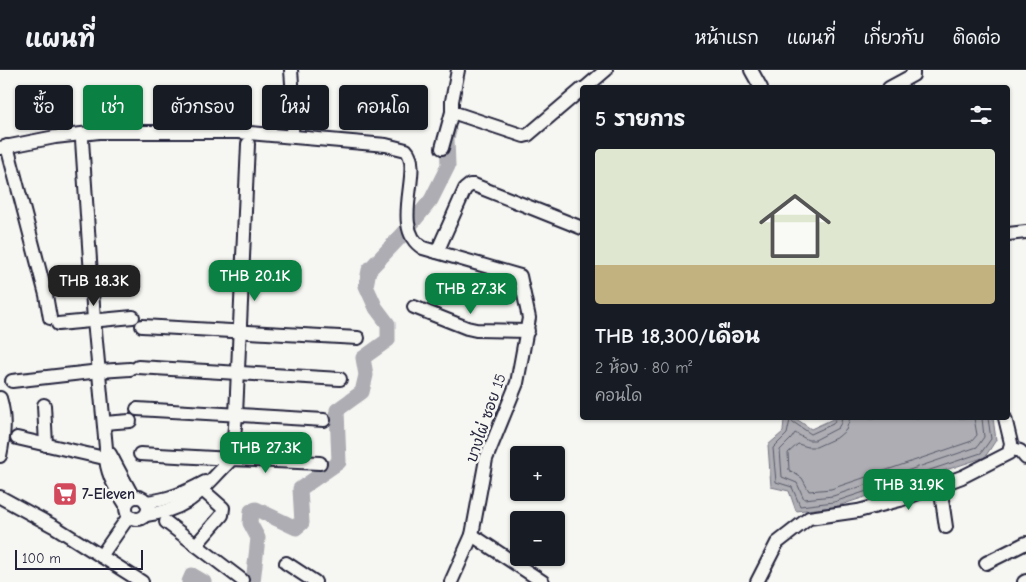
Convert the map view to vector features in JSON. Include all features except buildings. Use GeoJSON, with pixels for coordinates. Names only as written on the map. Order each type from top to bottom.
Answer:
{"type":"FeatureCollection","features":[{"type":"Feature","properties":{"kind":"street"},"geometry":{"type":"LineString","coordinates":[[133,317],[54,321],[3,147],[55,137],[99,132],[238,132],[292,136],[293,97],[291,70]]}},
{"type":"Feature","properties":{"kind":"street"},"geometry":{"type":"LineString","coordinates":[[442,148],[456,114],[452,101],[458,70]]}},
{"type":"Feature","properties":{"kind":"street"},"geometry":{"type":"LineString","coordinates":[[588,85],[606,70]]}},
{"type":"Feature","properties":{"kind":"street"},"geometry":{"type":"LineString","coordinates":[[751,70],[759,85]]}},
{"type":"Feature","properties":{"kind":"street"},"geometry":{"type":"LineString","coordinates":[[894,85],[913,75],[913,70]]}},
{"type":"Feature","properties":{"kind":"street"},"geometry":{"type":"LineString","coordinates":[[456,114],[517,134],[528,135],[580,91]]}},
{"type":"Feature","properties":{"kind":"street","name":"บางไผ่ ซอย 15"},"geometry":{"type":"LineString","coordinates":[[292,136],[386,145],[406,150],[412,159],[407,219],[414,240],[423,248],[520,276],[527,306],[528,331],[514,392],[486,459],[472,535],[451,582]]}},
{"type":"Feature","properties":{"kind":"street"},"geometry":{"type":"LineString","coordinates":[[82,140],[94,320],[108,456],[112,483],[137,519],[184,504],[232,459],[236,415],[248,144]]}},
{"type":"Feature","properties":{"kind":"street"},"geometry":{"type":"LineString","coordinates":[[437,252],[465,189],[470,185],[580,227]]}},
{"type":"Feature","properties":{"kind":"street"},"geometry":{"type":"LineString","coordinates":[[1010,234],[1026,232]]}},
{"type":"Feature","properties":{"kind":"street"},"geometry":{"type":"LineString","coordinates":[[414,307],[466,328],[476,330],[528,331]]}},
{"type":"Feature","properties":{"kind":"street"},"geometry":{"type":"LineString","coordinates":[[142,326],[358,338]]}},
{"type":"Feature","properties":{"kind":"street"},"geometry":{"type":"LineString","coordinates":[[12,381],[134,368],[340,378]]}},
{"type":"Feature","properties":{"kind":"street"},"geometry":{"type":"LineString","coordinates":[[0,398],[4,416],[0,456]]}},
{"type":"Feature","properties":{"kind":"street"},"geometry":{"type":"LineString","coordinates":[[44,406],[46,445]]}},
{"type":"Feature","properties":{"kind":"street"},"geometry":{"type":"LineString","coordinates":[[137,409],[324,420]]}},
{"type":"Feature","properties":{"kind":"street"},"geometry":{"type":"LineString","coordinates":[[757,582],[776,543],[809,518],[858,511],[900,500],[940,486],[1009,453],[1011,443],[1005,420]]}},
{"type":"Feature","properties":{"kind":"street"},"geometry":{"type":"LineString","coordinates":[[104,422],[130,421]]}},
{"type":"Feature","properties":{"kind":"street"},"geometry":{"type":"LineString","coordinates":[[16,438],[108,456]]}},
{"type":"Feature","properties":{"kind":"street"},"geometry":{"type":"LineString","coordinates":[[1010,448],[1020,451],[1026,458]]}},
{"type":"Feature","properties":{"kind":"street"},"geometry":{"type":"LineString","coordinates":[[140,454],[320,463]]}},
{"type":"Feature","properties":{"kind":"street"},"geometry":{"type":"LineString","coordinates":[[146,502],[177,496],[203,486]]}},
{"type":"Feature","properties":{"kind":"street"},"geometry":{"type":"LineString","coordinates":[[196,545],[223,511],[221,504],[203,486]]}},
{"type":"Feature","properties":{"kind":"street"},"geometry":{"type":"LineString","coordinates":[[940,486],[946,527]]}},
{"type":"Feature","properties":{"kind":"street"},"geometry":{"type":"LineString","coordinates":[[0,497],[55,527],[142,582]]}},
{"type":"Feature","properties":{"kind":"street"},"geometry":{"type":"LineString","coordinates":[[101,556],[129,506],[143,498],[148,511],[146,515]]}},
{"type":"Feature","properties":{"kind":"street"},"geometry":{"type":"LineString","coordinates":[[166,522],[242,580]]}},
{"type":"Feature","properties":{"kind":"street"},"geometry":{"type":"LineString","coordinates":[[472,535],[543,582]]}},
{"type":"Feature","properties":{"kind":"street"},"geometry":{"type":"LineString","coordinates":[[986,563],[1026,542]]}},
{"type":"Feature","properties":{"kind":"street"},"geometry":{"type":"LineString","coordinates":[[286,564],[314,582]]}},
{"type":"Feature","properties":{"kind":"water"},"geometry":{"type":"Polygon","coordinates":[[[784,420],[798,420],[811,429],[831,420],[993,420],[996,440],[985,457],[835,507],[796,511],[789,491],[771,487],[768,445],[783,432],[784,420]]]}},
{"type":"Feature","properties":{"kind":"waterway"},"geometry":{"type":"LineString","coordinates":[[253,582],[258,538],[250,523],[251,511],[256,509],[296,528],[302,523],[300,489],[339,462],[337,410],[362,392],[366,375],[363,358],[388,340],[388,324],[376,308],[366,286],[369,270],[404,233],[431,200],[448,166],[447,138],[449,131]]}},
{"type":"Feature","properties":{"kind":"waterway"},"geometry":{"type":"LineString","coordinates":[[189,582],[192,575],[204,582]]}},
{"type":"Feature","properties":{"kind":"place","name":"7-Eleven"},"geometry":{"type":"Point","coordinates":[65,494]}}]}
